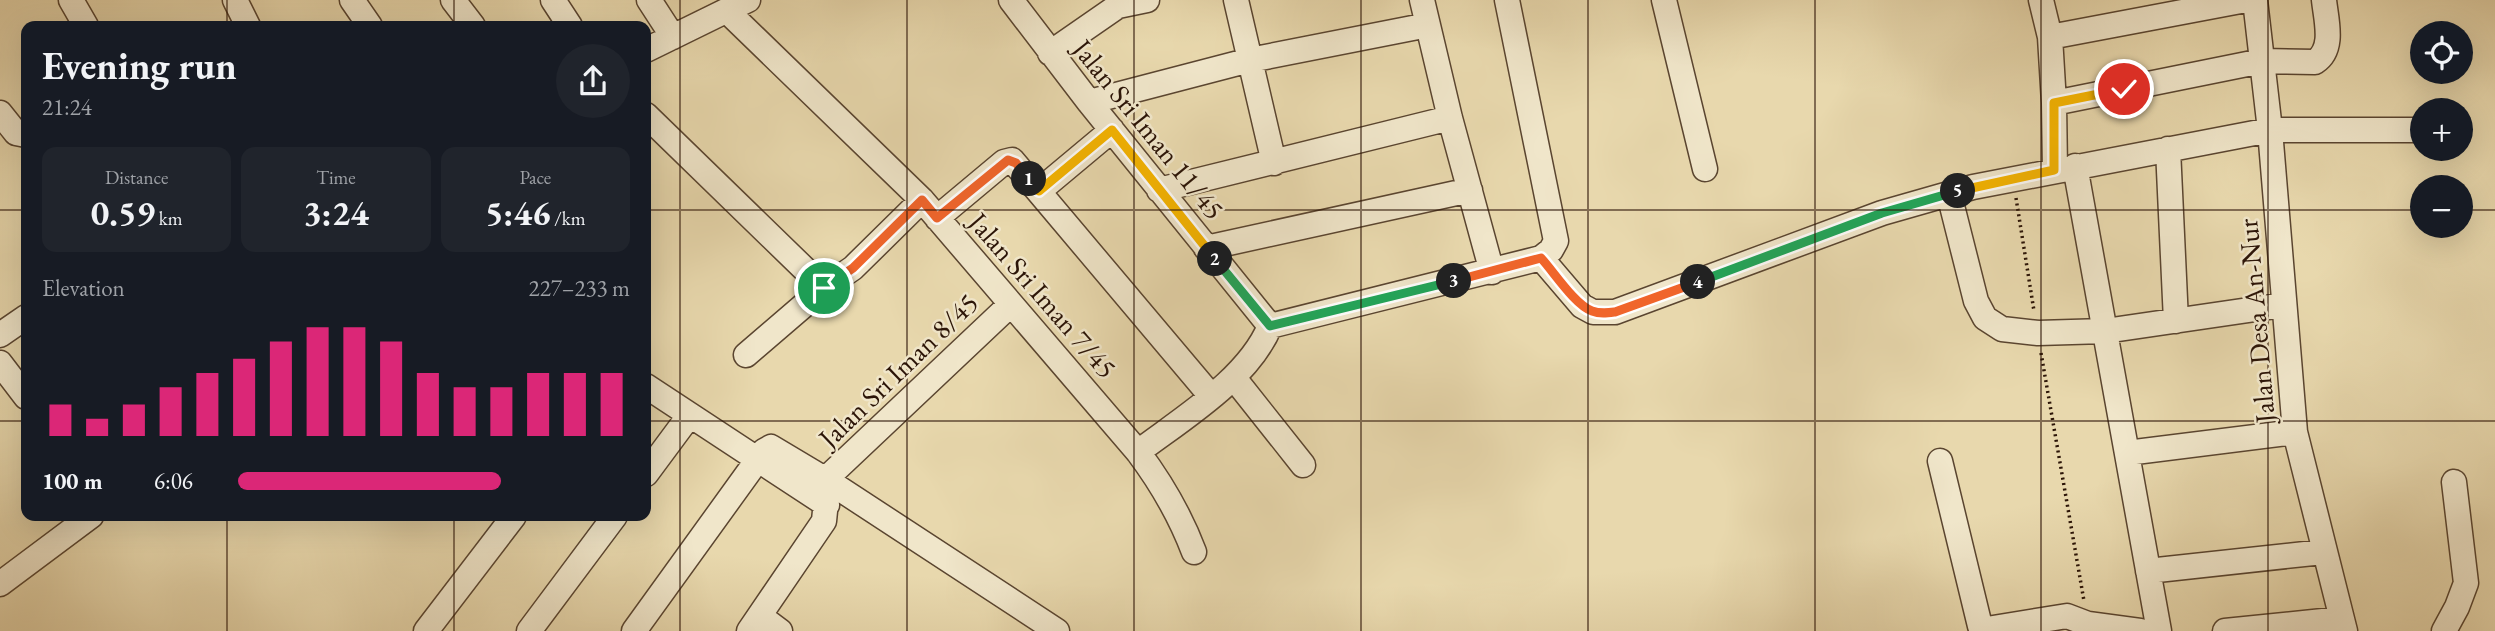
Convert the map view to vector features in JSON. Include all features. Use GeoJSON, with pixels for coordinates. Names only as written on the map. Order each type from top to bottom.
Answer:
{"type":"FeatureCollection","features":[{"type":"Feature","properties":{"kind":"street"},"geometry":{"type":"LineString","coordinates":[[71,0],[83,21]]}},
{"type":"Feature","properties":{"kind":"street"},"geometry":{"type":"LineString","coordinates":[[235,0],[246,21]]}},
{"type":"Feature","properties":{"kind":"street"},"geometry":{"type":"LineString","coordinates":[[352,0],[367,21]]}},
{"type":"Feature","properties":{"kind":"street"},"geometry":{"type":"LineString","coordinates":[[453,0],[469,21]]}},
{"type":"Feature","properties":{"kind":"street"},"geometry":{"type":"LineString","coordinates":[[553,0],[567,21]]}},
{"type":"Feature","properties":{"kind":"street"},"geometry":{"type":"LineString","coordinates":[[649,0],[673,37]]}},
{"type":"Feature","properties":{"kind":"street","name":"Jalan Sri Iman 11/45"},"geometry":{"type":"LineString","coordinates":[[1011,0],[1050,53],[1270,326]]}},
{"type":"Feature","properties":{"kind":"street"},"geometry":{"type":"LineString","coordinates":[[1050,53],[1118,6],[1147,0]]}},
{"type":"Feature","properties":{"kind":"street"},"geometry":{"type":"LineString","coordinates":[[1236,0],[1274,163]]}},
{"type":"Feature","properties":{"kind":"street"},"geometry":{"type":"LineString","coordinates":[[1422,0],[1450,118],[1492,272]]}},
{"type":"Feature","properties":{"kind":"street"},"geometry":{"type":"LineString","coordinates":[[1138,452],[1234,378],[1254,356],[1270,326],[1492,272],[1541,258],[1551,250],[1556,241],[1507,0]]}},
{"type":"Feature","properties":{"kind":"street"},"geometry":{"type":"LineString","coordinates":[[1664,0],[1705,169]]}},
{"type":"Feature","properties":{"kind":"street"},"geometry":{"type":"LineString","coordinates":[[2041,0],[2050,37],[2054,103],[2065,168],[2105,331],[2159,631]]}},
{"type":"Feature","properties":{"kind":"street"},"geometry":{"type":"LineString","coordinates":[[2050,37],[2246,0]]}},
{"type":"Feature","properties":{"kind":"street","name":"Jalan Desa An-Nur"},"geometry":{"type":"LineString","coordinates":[[2255,0],[2270,130],[2295,432],[2343,625]]}},
{"type":"Feature","properties":{"kind":"street"},"geometry":{"type":"LineString","coordinates":[[2054,103],[2262,61],[2308,64],[2322,58],[2328,43],[2324,0]]}},
{"type":"Feature","properties":{"kind":"street"},"geometry":{"type":"LineString","coordinates":[[651,48],[737,5]]}},
{"type":"Feature","properties":{"kind":"street","name":"Jalan Sri Iman 7/45"},"geometry":{"type":"LineString","coordinates":[[737,5],[930,209],[1138,452],[1180,516],[1194,552]]}},
{"type":"Feature","properties":{"kind":"street"},"geometry":{"type":"LineString","coordinates":[[1089,102],[1250,60],[1428,25]]}},
{"type":"Feature","properties":{"kind":"street"},"geometry":{"type":"LineString","coordinates":[[0,113],[16,133],[21,134]]}},
{"type":"Feature","properties":{"kind":"street"},"geometry":{"type":"LineString","coordinates":[[1160,190],[1450,118]]}},
{"type":"Feature","properties":{"kind":"street"},"geometry":{"type":"LineString","coordinates":[[651,120],[824,288]]}},
{"type":"Feature","properties":{"kind":"street"},"geometry":{"type":"LineString","coordinates":[[1039,191],[1112,130]]}},
{"type":"Feature","properties":{"kind":"street"},"geometry":{"type":"LineString","coordinates":[[1541,258],[1582,306],[1593,312],[1615,312],[1882,213],[2013,179],[2270,130],[2410,130]]}},
{"type":"Feature","properties":{"kind":"street"},"geometry":{"type":"LineString","coordinates":[[2168,149],[2176,321]]}},
{"type":"Feature","properties":{"kind":"street"},"geometry":{"type":"LineString","coordinates":[[746,355],[824,288],[930,209],[1008,160],[1016,163],[1211,396]]}},
{"type":"Feature","properties":{"kind":"street"},"geometry":{"type":"LineString","coordinates":[[1206,248],[1470,190]]}},
{"type":"Feature","properties":{"kind":"street"},"geometry":{"type":"LineString","coordinates":[[1949,194],[1979,310],[1985,318],[2002,329],[2038,333],[2105,331],[2283,305]]}},
{"type":"Feature","properties":{"kind":"street","name":"Jalan Sri Iman 8/45"},"geometry":{"type":"LineString","coordinates":[[828,493],[836,470],[1011,304]]}},
{"type":"Feature","properties":{"kind":"street"},"geometry":{"type":"LineString","coordinates":[[0,335],[21,320]]}},
{"type":"Feature","properties":{"kind":"street"},"geometry":{"type":"LineString","coordinates":[[0,363],[21,390]]}},
{"type":"Feature","properties":{"kind":"street"},"geometry":{"type":"LineString","coordinates":[[1234,378],[1303,465]]}},
{"type":"Feature","properties":{"kind":"street"},"geometry":{"type":"LineString","coordinates":[[651,389],[760,459]]}},
{"type":"Feature","properties":{"kind":"street"},"geometry":{"type":"LineString","coordinates":[[651,467],[689,416]]}},
{"type":"Feature","properties":{"kind":"street"},"geometry":{"type":"LineString","coordinates":[[2127,453],[2295,432]]}},
{"type":"Feature","properties":{"kind":"street"},"geometry":{"type":"LineString","coordinates":[[634,631],[767,448],[775,448],[828,493],[1057,631]]}},
{"type":"Feature","properties":{"kind":"street"},"geometry":{"type":"LineString","coordinates":[[1940,461],[1980,626],[1987,629],[2067,616],[2088,624],[2140,631]]}},
{"type":"Feature","properties":{"kind":"street"},"geometry":{"type":"LineString","coordinates":[[2444,631],[2466,583],[2454,482]]}},
{"type":"Feature","properties":{"kind":"street"},"geometry":{"type":"LineString","coordinates":[[780,631],[755,624],[817,534],[824,521],[828,493]]}},
{"type":"Feature","properties":{"kind":"street"},"geometry":{"type":"LineString","coordinates":[[0,583],[84,521]]}},
{"type":"Feature","properties":{"kind":"street"},"geometry":{"type":"LineString","coordinates":[[432,629],[510,521]]}},
{"type":"Feature","properties":{"kind":"street"},"geometry":{"type":"LineString","coordinates":[[529,631],[611,521]]}},
{"type":"Feature","properties":{"kind":"street"},"geometry":{"type":"LineString","coordinates":[[2148,571],[2323,552]]}},
{"type":"Feature","properties":{"kind":"street"},"geometry":{"type":"LineString","coordinates":[[2225,631],[2343,625]]}},
{"type":"Feature","properties":{"kind":"path"},"geometry":{"type":"LineString","coordinates":[[2013,179],[2088,624]]}},
{"type":"Feature","properties":{"kind":"route"},"geometry":{"type":"LineString","coordinates":[[824,288],[853,268],[922,200],[937,218],[1008,160],[1016,163],[1039,191],[1112,130],[1270,326],[1541,258],[1582,306],[1593,312],[1615,312],[1882,213],[1973,187],[2054,170],[2054,103],[2124,89]]}}]}
